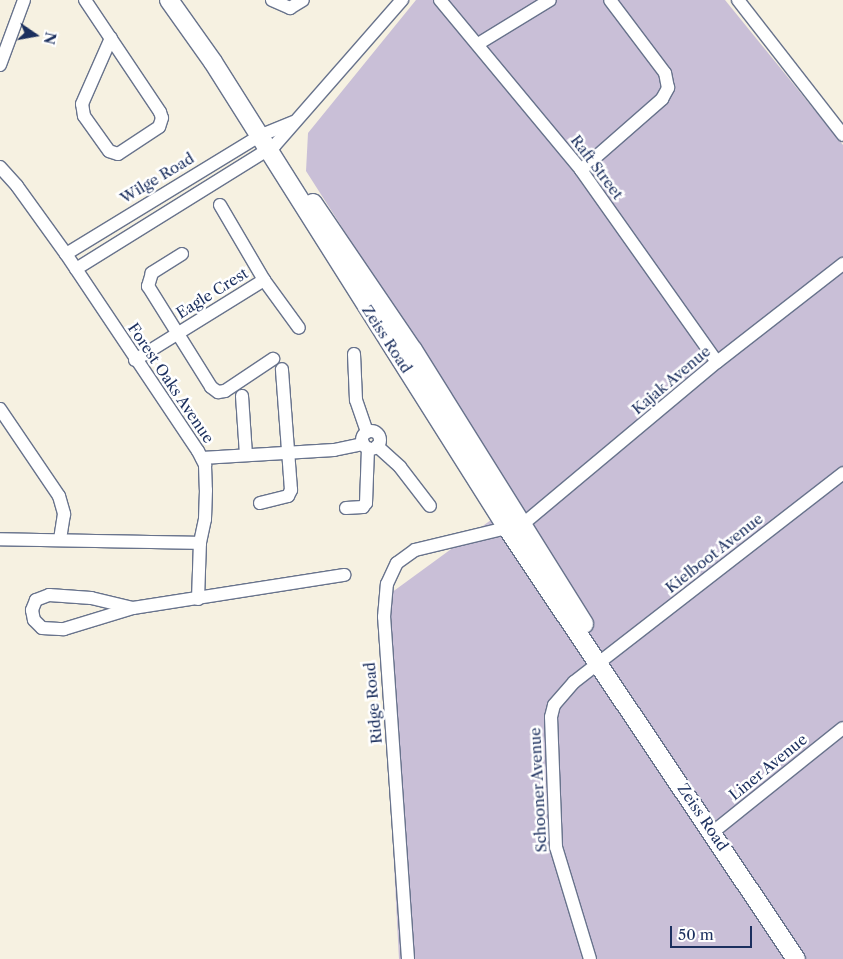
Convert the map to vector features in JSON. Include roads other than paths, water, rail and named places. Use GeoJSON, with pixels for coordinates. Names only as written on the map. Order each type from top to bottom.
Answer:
{"type":"FeatureCollection","features":[{"type":"Feature","properties":{"kind":"street"},"geometry":{"type":"LineString","coordinates":[[0,65],[24,0]]}},
{"type":"Feature","properties":{"kind":"street"},"geometry":{"type":"LineString","coordinates":[[86,0],[111,38],[162,118],[159,127],[118,154],[109,152],[84,116],[82,104],[111,38]]}},
{"type":"Feature","properties":{"kind":"street","name":"Zeiss Road"},"geometry":{"type":"LineString","coordinates":[[169,0],[413,350],[515,526],[604,666],[796,959]]}},
{"type":"Feature","properties":{"kind":"street","name":"Zeiss Road"},"geometry":{"type":"LineString","coordinates":[[177,0],[268,141]]}},
{"type":"Feature","properties":{"kind":"street"},"geometry":{"type":"LineString","coordinates":[[272,0],[290,8],[303,0]]}},
{"type":"Feature","properties":{"kind":"street"},"geometry":{"type":"LineString","coordinates":[[76,269],[146,227],[297,120],[402,0]]}},
{"type":"Feature","properties":{"kind":"street","name":"Raft Street"},"geometry":{"type":"LineString","coordinates":[[440,0],[581,170],[718,362]]}},
{"type":"Feature","properties":{"kind":"street"},"geometry":{"type":"LineString","coordinates":[[478,44],[550,0]]}},
{"type":"Feature","properties":{"kind":"street"},"geometry":{"type":"LineString","coordinates":[[581,170],[662,99],[668,88],[665,73],[610,0]]}},
{"type":"Feature","properties":{"kind":"street"},"geometry":{"type":"LineString","coordinates":[[738,0],[843,135]]}},
{"type":"Feature","properties":{"kind":"street","name":"Wilge Road"},"geometry":{"type":"LineString","coordinates":[[66,254],[134,210],[268,141]]}},
{"type":"Feature","properties":{"kind":"street","name":"Forest Oaks Avenue"},"geometry":{"type":"LineString","coordinates":[[0,168],[18,186],[66,254],[202,458],[206,473],[205,519],[200,543],[198,599]]}},
{"type":"Feature","properties":{"kind":"street","name":"Eagle Crest"},"geometry":{"type":"LineString","coordinates":[[220,205],[264,280],[298,328]]}},
{"type":"Feature","properties":{"kind":"street"},"geometry":{"type":"LineString","coordinates":[[134,210],[146,227]]}},
{"type":"Feature","properties":{"kind":"street","name":"Eagle Crest"},"geometry":{"type":"LineString","coordinates":[[182,254],[152,273],[147,280],[177,334],[210,387],[218,392],[225,391],[273,359]]}},
{"type":"Feature","properties":{"kind":"street","name":"Kajak Avenue"},"geometry":{"type":"LineString","coordinates":[[515,526],[843,264]]}},
{"type":"Feature","properties":{"kind":"street","name":"Eagle Crest"},"geometry":{"type":"LineString","coordinates":[[135,360],[264,280]]}},
{"type":"Feature","properties":{"kind":"street"},"geometry":{"type":"LineString","coordinates":[[346,508],[363,507],[366,503],[369,443],[356,400],[354,354]]}},
{"type":"Feature","properties":{"kind":"street"},"geometry":{"type":"LineString","coordinates":[[260,503],[288,496],[288,453],[282,369]]}},
{"type":"Feature","properties":{"kind":"street"},"geometry":{"type":"LineString","coordinates":[[242,396],[246,455]]}},
{"type":"Feature","properties":{"kind":"street"},"geometry":{"type":"LineString","coordinates":[[0,409],[59,496],[64,514],[60,540]]}},
{"type":"Feature","properties":{"kind":"street"},"geometry":{"type":"LineString","coordinates":[[202,458],[334,450],[369,443]]}},
{"type":"Feature","properties":{"kind":"street"},"geometry":{"type":"LineString","coordinates":[[369,443],[400,468],[430,506]]}},
{"type":"Feature","properties":{"kind":"street","name":"Kielboot Avenue"},"geometry":{"type":"LineString","coordinates":[[604,666],[843,473]]}},
{"type":"Feature","properties":{"kind":"street","name":"Ridge Road"},"geometry":{"type":"LineString","coordinates":[[408,959],[385,653],[387,584],[397,564],[415,550],[515,526]]}},
{"type":"Feature","properties":{"kind":"street"},"geometry":{"type":"LineString","coordinates":[[0,539],[200,543]]}},
{"type":"Feature","properties":{"kind":"street"},"geometry":{"type":"LineString","coordinates":[[133,608],[91,598],[49,595],[36,600],[32,610],[39,626],[54,630],[133,608],[344,575]]}},
{"type":"Feature","properties":{"kind":"street","name":"Schooner Avenue"},"geometry":{"type":"LineString","coordinates":[[590,959],[556,847],[551,717],[560,695],[604,666]]}},
{"type":"Feature","properties":{"kind":"street","name":"Liner Avenue"},"geometry":{"type":"LineString","coordinates":[[713,832],[843,728]]}}]}
